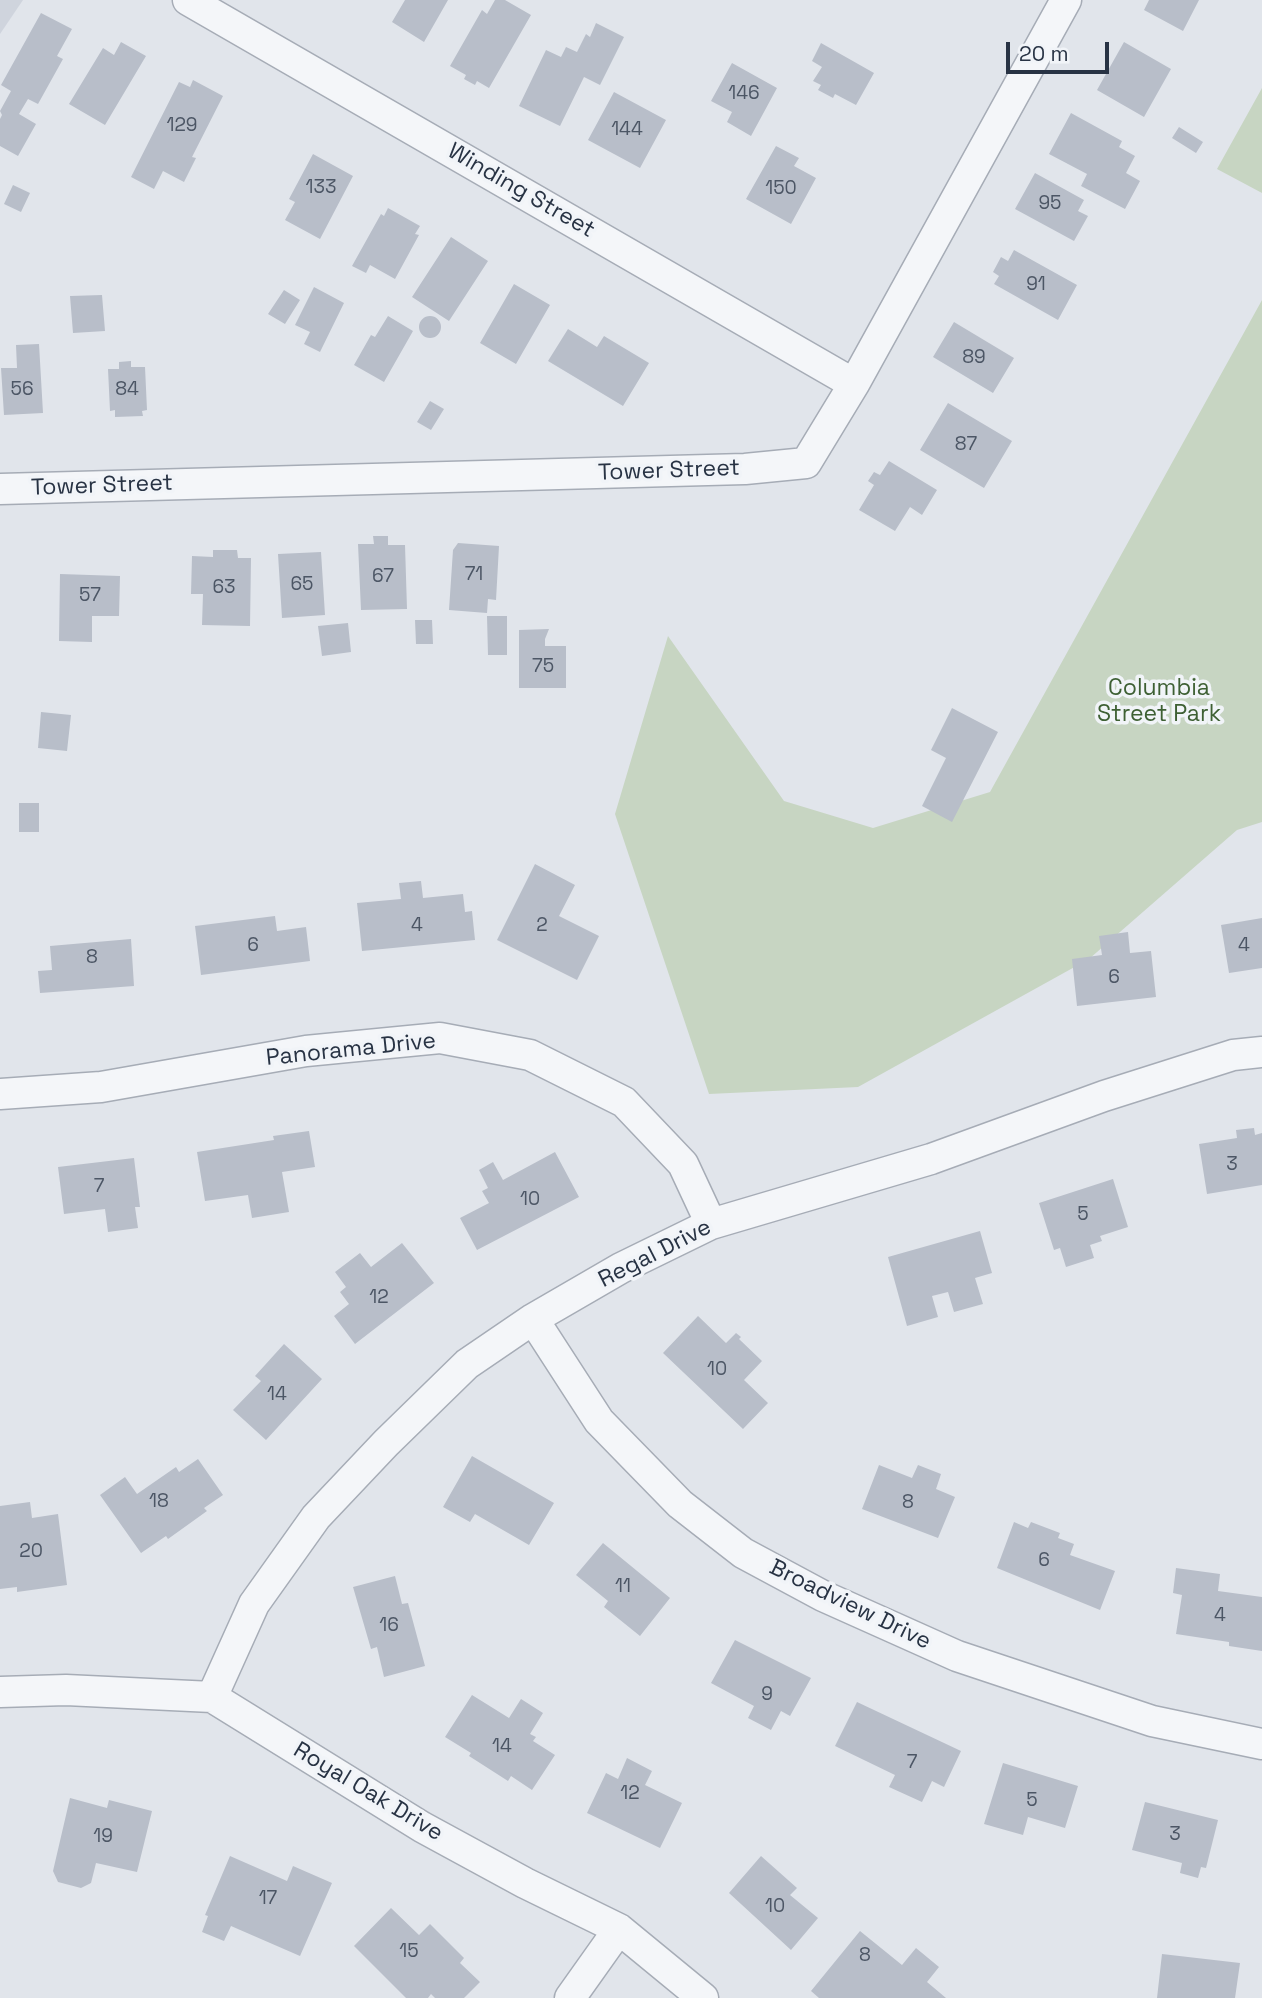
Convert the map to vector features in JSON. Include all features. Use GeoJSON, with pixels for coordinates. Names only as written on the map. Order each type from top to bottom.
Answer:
{"type":"FeatureCollection","features":[{"type":"Feature","properties":{"kind":"street","name":"Winding Street"},"geometry":{"type":"LineString","coordinates":[[188,0],[853,384]]}},
{"type":"Feature","properties":{"kind":"street","name":"Tower Street"},"geometry":{"type":"LineString","coordinates":[[0,489],[745,469],[807,463],[1066,0]]}},
{"type":"Feature","properties":{"kind":"street","name":"Panorama Drive"},"geometry":{"type":"LineString","coordinates":[[0,1094],[101,1087],[306,1051],[440,1038],[530,1055],[624,1102],[683,1164],[710,1224]]}},
{"type":"Feature","properties":{"kind":"street","name":"Regal Drive"},"geometry":{"type":"LineString","coordinates":[[212,1697],[254,1604],[316,1517],[386,1443],[467,1364],[533,1319],[621,1268],[710,1224],[931,1159],[1104,1096],[1233,1055],[1262,1052]]}},
{"type":"Feature","properties":{"kind":"street","name":"Broadview Drive"},"geometry":{"type":"LineString","coordinates":[[533,1319],[599,1421],[680,1504],[743,1553],[823,1597],[957,1656],[1152,1721],[1262,1744]]}},
{"type":"Feature","properties":{"kind":"street","name":"Royal Oak Drive"},"geometry":{"type":"LineString","coordinates":[[0,1692],[66,1690],[212,1697],[422,1827],[619,1929],[703,1998]]}},
{"type":"Feature","properties":{"kind":"street"},"geometry":{"type":"LineString","coordinates":[[570,1998],[619,1929]]}},
{"type":"Feature","properties":{"kind":"shaded area"},"geometry":{"type":"Polygon","coordinates":[[[0,0],[23,0],[0,34],[0,0]]]}},
{"type":"Feature","properties":{"kind":"green space"},"geometry":{"type":"Polygon","coordinates":[[[1262,88],[1262,193],[1217,169],[1262,88]]]}},
{"type":"Feature","properties":{"kind":"green space","name":"Columbia Street Park"},"geometry":{"type":"Polygon","coordinates":[[[1262,300],[1262,822],[1237,830],[1089,959],[858,1087],[709,1094],[615,814],[668,636],[784,801],[873,828],[990,792],[1262,300]]]}},
{"type":"Feature","properties":{"kind":"building"},"geometry":{"type":"Polygon","coordinates":[[[405,0],[448,0],[424,42],[392,22],[405,0]]]}},
{"type":"Feature","properties":{"kind":"building"},"geometry":{"type":"Polygon","coordinates":[[[495,0],[505,0],[531,15],[489,88],[477,81],[475,85],[464,79],[466,75],[450,66],[482,10],[487,14],[495,0]]]}},
{"type":"Feature","properties":{"kind":"building"},"geometry":{"type":"Polygon","coordinates":[[[1149,0],[1199,0],[1183,31],[1144,10],[1149,0]]]}},
{"type":"Feature","properties":{"kind":"building"},"geometry":{"type":"Polygon","coordinates":[[[41,13],[72,29],[57,56],[63,59],[38,104],[28,99],[19,114],[36,124],[18,156],[0,146],[0,111],[11,91],[1,85],[41,13]]]}},
{"type":"Feature","properties":{"kind":"building"},"geometry":{"type":"Polygon","coordinates":[[[596,23],[624,37],[600,85],[584,77],[560,126],[519,106],[546,50],[561,57],[566,47],[577,52],[586,34],[590,37],[596,23]]]}},
{"type":"Feature","properties":{"kind":"building"},"geometry":{"type":"Polygon","coordinates":[[[121,42],[146,56],[105,125],[69,104],[103,48],[114,55],[121,42]]]}},
{"type":"Feature","properties":{"kind":"building"},"geometry":{"type":"Polygon","coordinates":[[[1124,42],[1171,69],[1144,117],[1097,90],[1124,42]]]}},
{"type":"Feature","properties":{"kind":"building"},"geometry":{"type":"Polygon","coordinates":[[[821,43],[874,73],[856,105],[835,94],[833,98],[818,90],[821,85],[813,81],[822,67],[812,61],[821,43]]]}},
{"type":"Feature","properties":{"kind":"building"},"geometry":{"type":"Polygon","coordinates":[[[732,63],[777,88],[751,136],[727,122],[732,112],[711,101],[732,63]]]}},
{"type":"Feature","properties":{"kind":"building"},"geometry":{"type":"Polygon","coordinates":[[[193,80],[223,96],[192,157],[196,158],[184,182],[163,171],[154,189],[131,177],[179,82],[190,87],[193,80]]]}},
{"type":"Feature","properties":{"kind":"building"},"geometry":{"type":"Polygon","coordinates":[[[614,92],[666,120],[640,168],[588,140],[614,92]]]}},
{"type":"Feature","properties":{"kind":"building"},"geometry":{"type":"Polygon","coordinates":[[[1071,113],[1122,141],[1119,147],[1135,156],[1126,173],[1140,181],[1125,209],[1081,186],[1087,174],[1049,154],[1071,113]]]}},
{"type":"Feature","properties":{"kind":"building"},"geometry":{"type":"Polygon","coordinates":[[[1179,127],[1203,142],[1196,153],[1172,138],[1179,127]]]}},
{"type":"Feature","properties":{"kind":"building"},"geometry":{"type":"Polygon","coordinates":[[[776,146],[799,158],[794,166],[816,178],[791,224],[746,199],[776,146]]]}},
{"type":"Feature","properties":{"kind":"building"},"geometry":{"type":"Polygon","coordinates":[[[313,154],[353,176],[320,239],[285,220],[295,202],[289,199],[313,154]]]}},
{"type":"Feature","properties":{"kind":"building"},"geometry":{"type":"Polygon","coordinates":[[[1035,173],[1084,200],[1078,211],[1088,216],[1074,241],[1015,209],[1035,173]]]}},
{"type":"Feature","properties":{"kind":"building"},"geometry":{"type":"Polygon","coordinates":[[[13,185],[30,193],[21,212],[4,204],[13,185]]]}},
{"type":"Feature","properties":{"kind":"building"},"geometry":{"type":"Polygon","coordinates":[[[388,208],[420,226],[415,234],[419,235],[395,279],[370,265],[366,273],[352,266],[381,214],[384,216],[388,208]]]}},
{"type":"Feature","properties":{"kind":"building"},"geometry":{"type":"Polygon","coordinates":[[[451,237],[488,261],[449,321],[412,297],[451,237]]]}},
{"type":"Feature","properties":{"kind":"building"},"geometry":{"type":"Polygon","coordinates":[[[1014,250],[1077,285],[1058,320],[994,284],[999,276],[993,272],[1001,257],[1008,261],[1014,250]]]}},
{"type":"Feature","properties":{"kind":"building"},"geometry":{"type":"Polygon","coordinates":[[[514,284],[550,305],[516,364],[480,343],[514,284]]]}},
{"type":"Feature","properties":{"kind":"building"},"geometry":{"type":"Polygon","coordinates":[[[314,287],[344,303],[320,352],[304,344],[310,332],[295,325],[314,287]]]}},
{"type":"Feature","properties":{"kind":"building"},"geometry":{"type":"Polygon","coordinates":[[[284,290],[300,300],[285,324],[268,314],[284,290]]]}},
{"type":"Feature","properties":{"kind":"building"},"geometry":{"type":"Polygon","coordinates":[[[102,295],[105,331],[73,333],[70,296],[102,295]]]}},
{"type":"Feature","properties":{"kind":"building"},"geometry":{"type":"Polygon","coordinates":[[[388,316],[413,331],[384,382],[354,365],[371,335],[375,337],[388,316]]]}},
{"type":"Feature","properties":{"kind":"building"},"geometry":{"type":"Polygon","coordinates":[[[430,316],[438,319],[441,327],[438,335],[430,338],[422,335],[419,327],[422,319],[430,316]]]}},
{"type":"Feature","properties":{"kind":"building"},"geometry":{"type":"Polygon","coordinates":[[[954,322],[1014,358],[993,393],[933,357],[954,322]]]}},
{"type":"Feature","properties":{"kind":"building"},"geometry":{"type":"Polygon","coordinates":[[[568,329],[597,347],[604,336],[649,363],[623,406],[548,361],[568,329]]]}},
{"type":"Feature","properties":{"kind":"building"},"geometry":{"type":"Polygon","coordinates":[[[39,344],[43,413],[4,415],[1,368],[17,368],[16,345],[39,344]]]}},
{"type":"Feature","properties":{"kind":"building"},"geometry":{"type":"Polygon","coordinates":[[[131,361],[131,367],[145,367],[147,410],[142,411],[143,416],[115,417],[115,410],[110,411],[108,369],[119,369],[119,362],[131,361]]]}},
{"type":"Feature","properties":{"kind":"building"},"geometry":{"type":"Polygon","coordinates":[[[430,401],[444,409],[431,430],[417,422],[430,401]]]}},
{"type":"Feature","properties":{"kind":"building"},"geometry":{"type":"Polygon","coordinates":[[[948,403],[1012,441],[984,488],[920,450],[948,403]]]}},
{"type":"Feature","properties":{"kind":"building"},"geometry":{"type":"Polygon","coordinates":[[[889,461],[937,490],[922,515],[910,507],[895,531],[859,510],[874,485],[868,481],[874,472],[880,475],[889,461]]]}},
{"type":"Feature","properties":{"kind":"building"},"geometry":{"type":"Polygon","coordinates":[[[373,536],[388,536],[388,545],[405,545],[407,609],[361,610],[358,544],[374,544],[373,536]]]}},
{"type":"Feature","properties":{"kind":"building"},"geometry":{"type":"Polygon","coordinates":[[[458,543],[499,546],[496,600],[488,599],[487,613],[449,610],[453,550],[458,543]]]}},
{"type":"Feature","properties":{"kind":"building"},"geometry":{"type":"Polygon","coordinates":[[[213,550],[237,550],[238,558],[251,558],[250,626],[202,625],[203,594],[191,594],[192,556],[213,557],[213,550]]]}},
{"type":"Feature","properties":{"kind":"building"},"geometry":{"type":"Polygon","coordinates":[[[321,552],[325,615],[282,618],[278,554],[321,552]]]}},
{"type":"Feature","properties":{"kind":"building"},"geometry":{"type":"Polygon","coordinates":[[[60,574],[120,576],[119,616],[92,616],[92,642],[59,641],[60,574]]]}},
{"type":"Feature","properties":{"kind":"building"},"geometry":{"type":"Polygon","coordinates":[[[487,616],[507,616],[507,655],[488,655],[487,616]]]}},
{"type":"Feature","properties":{"kind":"building"},"geometry":{"type":"Polygon","coordinates":[[[415,620],[432,620],[433,644],[416,644],[415,620]]]}},
{"type":"Feature","properties":{"kind":"building"},"geometry":{"type":"Polygon","coordinates":[[[348,623],[351,652],[322,656],[318,626],[348,623]]]}},
{"type":"Feature","properties":{"kind":"building"},"geometry":{"type":"Polygon","coordinates":[[[549,629],[545,646],[566,646],[566,688],[519,688],[519,630],[549,629]]]}},
{"type":"Feature","properties":{"kind":"building"},"geometry":{"type":"Polygon","coordinates":[[[952,708],[998,732],[952,822],[922,806],[946,758],[931,750],[952,708]]]}},
{"type":"Feature","properties":{"kind":"building"},"geometry":{"type":"Polygon","coordinates":[[[41,712],[71,715],[67,751],[38,748],[41,712]]]}},
{"type":"Feature","properties":{"kind":"building"},"geometry":{"type":"Polygon","coordinates":[[[19,803],[39,803],[39,832],[19,832],[19,803]]]}},
{"type":"Feature","properties":{"kind":"building"},"geometry":{"type":"Polygon","coordinates":[[[535,864],[575,885],[559,916],[599,936],[577,980],[497,940],[535,864]]]}},
{"type":"Feature","properties":{"kind":"building"},"geometry":{"type":"Polygon","coordinates":[[[421,881],[423,898],[463,894],[465,912],[472,911],[475,940],[362,951],[357,903],[401,899],[399,883],[421,881]]]}},
{"type":"Feature","properties":{"kind":"building"},"geometry":{"type":"Polygon","coordinates":[[[275,916],[277,931],[306,927],[310,961],[201,975],[195,926],[275,916]]]}},
{"type":"Feature","properties":{"kind":"building"},"geometry":{"type":"Polygon","coordinates":[[[1262,918],[1262,968],[1229,973],[1221,925],[1262,918]]]}},
{"type":"Feature","properties":{"kind":"building"},"geometry":{"type":"Polygon","coordinates":[[[1128,932],[1130,953],[1151,951],[1156,997],[1077,1006],[1072,959],[1102,955],[1099,936],[1128,932]]]}},
{"type":"Feature","properties":{"kind":"building"},"geometry":{"type":"Polygon","coordinates":[[[131,939],[134,986],[40,993],[38,971],[52,970],[50,946],[131,939]]]}},
{"type":"Feature","properties":{"kind":"building"},"geometry":{"type":"Polygon","coordinates":[[[1254,1128],[1255,1135],[1262,1133],[1262,1185],[1207,1194],[1199,1144],[1237,1138],[1236,1130],[1254,1128]]]}},
{"type":"Feature","properties":{"kind":"building"},"geometry":{"type":"Polygon","coordinates":[[[309,1131],[315,1167],[282,1172],[289,1212],[252,1218],[248,1195],[205,1201],[197,1152],[274,1140],[273,1136],[309,1131]]]}},
{"type":"Feature","properties":{"kind":"building"},"geometry":{"type":"Polygon","coordinates":[[[555,1152],[579,1197],[477,1250],[460,1218],[489,1203],[482,1191],[488,1188],[479,1170],[493,1162],[503,1180],[555,1152]]]}},
{"type":"Feature","properties":{"kind":"building"},"geometry":{"type":"Polygon","coordinates":[[[134,1158],[140,1207],[135,1207],[138,1228],[108,1232],[105,1209],[64,1214],[58,1167],[134,1158]]]}},
{"type":"Feature","properties":{"kind":"building"},"geometry":{"type":"Polygon","coordinates":[[[1113,1179],[1128,1227],[1100,1236],[1102,1241],[1090,1245],[1094,1258],[1066,1267],[1060,1248],[1054,1250],[1039,1203],[1113,1179]]]}},
{"type":"Feature","properties":{"kind":"building"},"geometry":{"type":"Polygon","coordinates":[[[980,1231],[992,1273],[975,1278],[983,1304],[954,1312],[948,1292],[932,1296],[938,1317],[907,1326],[888,1257],[980,1231]]]}},
{"type":"Feature","properties":{"kind":"building"},"geometry":{"type":"Polygon","coordinates":[[[402,1243],[434,1283],[355,1344],[334,1316],[349,1304],[340,1292],[346,1287],[335,1272],[360,1253],[371,1267],[402,1243]]]}},
{"type":"Feature","properties":{"kind":"building"},"geometry":{"type":"Polygon","coordinates":[[[698,1316],[726,1343],[736,1333],[762,1361],[744,1380],[768,1403],[743,1429],[663,1353],[698,1316]]]}},
{"type":"Feature","properties":{"kind":"building"},"geometry":{"type":"Polygon","coordinates":[[[284,1344],[322,1379],[266,1440],[233,1410],[261,1381],[255,1376],[284,1344]]]}},
{"type":"Feature","properties":{"kind":"building"},"geometry":{"type":"Polygon","coordinates":[[[472,1456],[554,1503],[529,1545],[475,1514],[470,1522],[443,1507],[472,1456]]]}},
{"type":"Feature","properties":{"kind":"building"},"geometry":{"type":"Polygon","coordinates":[[[198,1459],[223,1495],[204,1508],[207,1511],[168,1539],[166,1536],[141,1553],[100,1495],[125,1477],[137,1494],[176,1467],[179,1472],[198,1459]]]}},
{"type":"Feature","properties":{"kind":"building"},"geometry":{"type":"Polygon","coordinates":[[[879,1465],[912,1478],[918,1465],[941,1474],[936,1489],[955,1497],[938,1538],[862,1509],[879,1465]]]}},
{"type":"Feature","properties":{"kind":"building"},"geometry":{"type":"Polygon","coordinates":[[[30,1502],[32,1518],[58,1514],[67,1585],[17,1592],[17,1587],[0,1589],[0,1506],[30,1502]]]}},
{"type":"Feature","properties":{"kind":"building"},"geometry":{"type":"Polygon","coordinates":[[[1014,1522],[1028,1528],[1031,1522],[1060,1533],[1058,1538],[1074,1544],[1070,1555],[1115,1571],[1100,1610],[997,1568],[1014,1522]]]}},
{"type":"Feature","properties":{"kind":"building"},"geometry":{"type":"Polygon","coordinates":[[[603,1543],[670,1598],[640,1636],[604,1607],[608,1601],[576,1575],[603,1543]]]}},
{"type":"Feature","properties":{"kind":"building"},"geometry":{"type":"Polygon","coordinates":[[[1176,1568],[1220,1574],[1218,1591],[1262,1597],[1262,1651],[1229,1646],[1229,1642],[1176,1634],[1182,1595],[1173,1593],[1176,1568]]]}},
{"type":"Feature","properties":{"kind":"building"},"geometry":{"type":"Polygon","coordinates":[[[395,1576],[402,1604],[408,1603],[425,1666],[384,1677],[377,1647],[371,1649],[353,1587],[395,1576]]]}},
{"type":"Feature","properties":{"kind":"building"},"geometry":{"type":"Polygon","coordinates":[[[735,1640],[811,1678],[790,1716],[781,1711],[771,1730],[748,1718],[754,1706],[711,1683],[735,1640]]]}},
{"type":"Feature","properties":{"kind":"building"},"geometry":{"type":"Polygon","coordinates":[[[472,1695],[509,1718],[521,1699],[543,1713],[530,1734],[536,1737],[533,1741],[555,1755],[532,1790],[511,1776],[508,1781],[445,1737],[472,1695]]]}},
{"type":"Feature","properties":{"kind":"building"},"geometry":{"type":"Polygon","coordinates":[[[857,1702],[961,1751],[944,1787],[932,1781],[922,1802],[889,1787],[895,1775],[835,1746],[857,1702]]]}},
{"type":"Feature","properties":{"kind":"building"},"geometry":{"type":"Polygon","coordinates":[[[627,1758],[652,1771],[645,1785],[682,1803],[660,1848],[587,1813],[606,1773],[618,1779],[627,1758]]]}},
{"type":"Feature","properties":{"kind":"building"},"geometry":{"type":"Polygon","coordinates":[[[1003,1763],[1078,1786],[1065,1828],[1028,1817],[1023,1835],[984,1824],[1003,1763]]]}},
{"type":"Feature","properties":{"kind":"building"},"geometry":{"type":"Polygon","coordinates":[[[70,1798],[107,1808],[109,1800],[152,1811],[137,1872],[96,1863],[91,1883],[81,1888],[58,1882],[53,1871],[70,1798]]]}},
{"type":"Feature","properties":{"kind":"building"},"geometry":{"type":"Polygon","coordinates":[[[1145,1802],[1218,1820],[1206,1868],[1201,1867],[1198,1878],[1180,1873],[1182,1863],[1132,1850],[1145,1802]]]}},
{"type":"Feature","properties":{"kind":"building"},"geometry":{"type":"Polygon","coordinates":[[[230,1856],[287,1881],[293,1866],[332,1883],[300,1956],[231,1926],[224,1941],[202,1932],[208,1916],[205,1915],[230,1856]]]}},
{"type":"Feature","properties":{"kind":"building"},"geometry":{"type":"Polygon","coordinates":[[[761,1856],[797,1888],[790,1895],[818,1918],[791,1950],[729,1893],[761,1856]]]}},
{"type":"Feature","properties":{"kind":"building"},"geometry":{"type":"Polygon","coordinates":[[[391,1908],[419,1935],[430,1924],[464,1958],[460,1963],[480,1982],[464,1998],[435,1998],[431,1994],[428,1998],[406,1998],[354,1946],[391,1908]]]}},
{"type":"Feature","properties":{"kind":"building"},"geometry":{"type":"Polygon","coordinates":[[[860,1931],[902,1965],[916,1948],[939,1967],[927,1982],[946,1998],[819,1998],[811,1991],[860,1931]]]}},
{"type":"Feature","properties":{"kind":"building"},"geometry":{"type":"Polygon","coordinates":[[[1162,1954],[1240,1963],[1235,1998],[1157,1998],[1162,1954]]]}}]}
